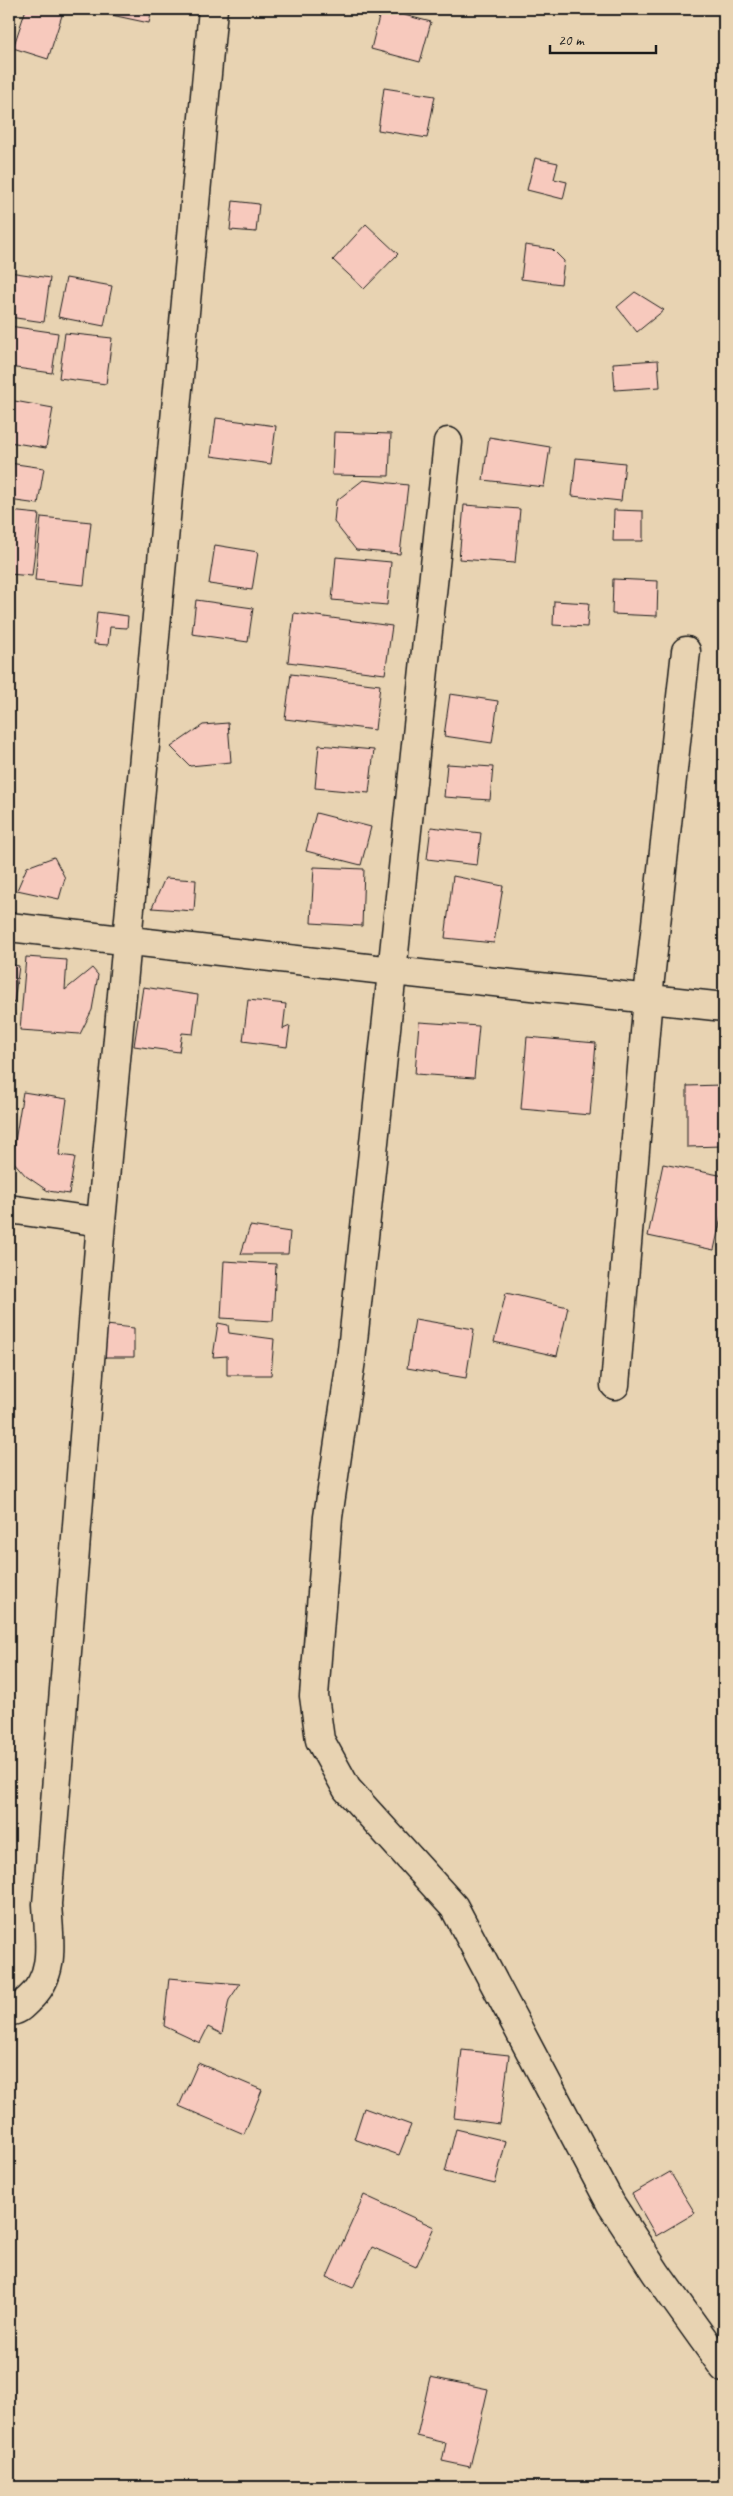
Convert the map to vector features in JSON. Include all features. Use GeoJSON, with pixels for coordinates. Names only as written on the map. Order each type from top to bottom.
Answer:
{"type":"FeatureCollection","features":[{"type":"Feature","properties":{"kind":"street"},"geometry":{"type":"LineString","coordinates":[[9,2011],[16,2011],[40,1990],[50,1961],[47,1904],[101,1222],[213,9]]}},
{"type":"Feature","properties":{"kind":"street"},"geometry":{"type":"LineString","coordinates":[[448,442],[351,1360],[328,1517],[314,1696],[320,1740],[347,1789],[454,1907],[611,2204],[656,2273],[724,2368]]}},
{"type":"Feature","properties":{"kind":"street"},"geometry":{"type":"LineString","coordinates":[[615,1385],[648,997],[686,651]]}},
{"type":"Feature","properties":{"kind":"street"},"geometry":{"type":"LineString","coordinates":[[9,927],[724,1007]]}},
{"type":"Feature","properties":{"kind":"street"},"geometry":{"type":"LineString","coordinates":[[9,1209],[101,1222]]}},
{"type":"Feature","properties":{"kind":"building"},"geometry":{"type":"Polygon","coordinates":[[[26,9],[64,9],[48,59],[13,48],[26,9]]]}},
{"type":"Feature","properties":{"kind":"building"},"geometry":{"type":"Polygon","coordinates":[[[94,9],[152,9],[149,23],[93,11],[94,9]]]}},
{"type":"Feature","properties":{"kind":"building"},"geometry":{"type":"Polygon","coordinates":[[[381,9],[431,22],[420,62],[371,49],[381,9]]]}},
{"type":"Feature","properties":{"kind":"building"},"geometry":{"type":"Polygon","coordinates":[[[384,88],[435,96],[427,138],[378,130],[384,88]]]}},
{"type":"Feature","properties":{"kind":"building"},"geometry":{"type":"Polygon","coordinates":[[[535,158],[558,163],[554,179],[567,182],[563,199],[527,190],[535,158]]]}},
{"type":"Feature","properties":{"kind":"building"},"geometry":{"type":"Polygon","coordinates":[[[9,159],[12,159],[9,174],[9,159]]]}},
{"type":"Feature","properties":{"kind":"building"},"geometry":{"type":"Polygon","coordinates":[[[233,201],[259,204],[256,232],[230,230],[233,201]]]}},
{"type":"Feature","properties":{"kind":"building"},"geometry":{"type":"Polygon","coordinates":[[[366,224],[398,254],[364,289],[333,260],[366,224]]]}},
{"type":"Feature","properties":{"kind":"building"},"geometry":{"type":"Polygon","coordinates":[[[525,245],[552,249],[564,261],[561,284],[521,279],[525,245]]]}},
{"type":"Feature","properties":{"kind":"building"},"geometry":{"type":"Polygon","coordinates":[[[9,272],[50,278],[44,322],[9,317],[9,272]]]}},
{"type":"Feature","properties":{"kind":"building"},"geometry":{"type":"Polygon","coordinates":[[[66,278],[112,286],[104,326],[58,317],[66,278]]]}},
{"type":"Feature","properties":{"kind":"building"},"geometry":{"type":"Polygon","coordinates":[[[635,292],[664,310],[637,332],[617,307],[635,292]]]}},
{"type":"Feature","properties":{"kind":"building"},"geometry":{"type":"Polygon","coordinates":[[[9,326],[58,333],[52,373],[9,367],[9,326]]]}},
{"type":"Feature","properties":{"kind":"building"},"geometry":{"type":"Polygon","coordinates":[[[65,333],[112,338],[106,384],[59,378],[65,333]]]}},
{"type":"Feature","properties":{"kind":"building"},"geometry":{"type":"Polygon","coordinates":[[[658,360],[660,387],[615,390],[613,363],[658,360]]]}},
{"type":"Feature","properties":{"kind":"building"},"geometry":{"type":"Polygon","coordinates":[[[9,400],[53,408],[46,448],[9,442],[9,400]]]}},
{"type":"Feature","properties":{"kind":"building"},"geometry":{"type":"Polygon","coordinates":[[[216,418],[276,426],[271,464],[211,456],[216,418]]]}},
{"type":"Feature","properties":{"kind":"building"},"geometry":{"type":"Polygon","coordinates":[[[334,432],[391,434],[389,476],[332,475],[334,432]]]}},
{"type":"Feature","properties":{"kind":"building"},"geometry":{"type":"Polygon","coordinates":[[[489,437],[550,447],[544,487],[483,480],[489,437]]]}},
{"type":"Feature","properties":{"kind":"building"},"geometry":{"type":"Polygon","coordinates":[[[576,458],[625,463],[621,501],[572,496],[576,458]]]}},
{"type":"Feature","properties":{"kind":"building"},"geometry":{"type":"Polygon","coordinates":[[[9,463],[44,468],[38,504],[9,500],[9,463]]]}},
{"type":"Feature","properties":{"kind":"building"},"geometry":{"type":"Polygon","coordinates":[[[363,480],[408,485],[400,554],[356,550],[334,522],[336,501],[363,480]]]}},
{"type":"Feature","properties":{"kind":"building"},"geometry":{"type":"Polygon","coordinates":[[[464,505],[520,509],[515,563],[459,559],[464,505]]]}},
{"type":"Feature","properties":{"kind":"building"},"geometry":{"type":"Polygon","coordinates":[[[614,510],[643,511],[643,541],[613,541],[614,510]]]}},
{"type":"Feature","properties":{"kind":"building"},"geometry":{"type":"Polygon","coordinates":[[[9,511],[39,514],[32,576],[9,574],[9,511]]]}},
{"type":"Feature","properties":{"kind":"building"},"geometry":{"type":"Polygon","coordinates":[[[41,517],[91,522],[84,585],[35,580],[41,517]]]}},
{"type":"Feature","properties":{"kind":"building"},"geometry":{"type":"Polygon","coordinates":[[[215,545],[258,552],[252,590],[209,584],[215,545]]]}},
{"type":"Feature","properties":{"kind":"building"},"geometry":{"type":"Polygon","coordinates":[[[336,557],[391,562],[387,605],[332,600],[336,557]]]}},
{"type":"Feature","properties":{"kind":"building"},"geometry":{"type":"Polygon","coordinates":[[[613,579],[658,581],[657,616],[612,614],[613,579]]]}},
{"type":"Feature","properties":{"kind":"building"},"geometry":{"type":"Polygon","coordinates":[[[196,600],[253,608],[248,642],[192,634],[196,600]]]}},
{"type":"Feature","properties":{"kind":"building"},"geometry":{"type":"Polygon","coordinates":[[[554,601],[589,603],[587,627],[553,625],[554,601]]]}},
{"type":"Feature","properties":{"kind":"building"},"geometry":{"type":"Polygon","coordinates":[[[97,612],[128,616],[127,628],[110,627],[108,645],[94,644],[97,612]]]}},
{"type":"Feature","properties":{"kind":"building"},"geometry":{"type":"Polygon","coordinates":[[[294,613],[392,626],[385,674],[288,662],[294,613]]]}},
{"type":"Feature","properties":{"kind":"building"},"geometry":{"type":"Polygon","coordinates":[[[291,674],[380,685],[375,730],[285,719],[291,674]]]}},
{"type":"Feature","properties":{"kind":"building"},"geometry":{"type":"Polygon","coordinates":[[[450,694],[498,701],[492,743],[444,736],[450,694]]]}},
{"type":"Feature","properties":{"kind":"building"},"geometry":{"type":"Polygon","coordinates":[[[228,723],[231,762],[190,766],[171,747],[203,725],[228,723]]]}},
{"type":"Feature","properties":{"kind":"building"},"geometry":{"type":"Polygon","coordinates":[[[319,745],[374,750],[369,793],[315,788],[319,745]]]}},
{"type":"Feature","properties":{"kind":"building"},"geometry":{"type":"Polygon","coordinates":[[[447,764],[493,767],[490,800],[444,797],[447,764]]]}},
{"type":"Feature","properties":{"kind":"building"},"geometry":{"type":"Polygon","coordinates":[[[316,813],[371,827],[361,865],[306,851],[316,813]]]}},
{"type":"Feature","properties":{"kind":"building"},"geometry":{"type":"Polygon","coordinates":[[[431,827],[481,833],[477,865],[427,859],[431,827]]]}},
{"type":"Feature","properties":{"kind":"building"},"geometry":{"type":"Polygon","coordinates":[[[54,857],[65,878],[59,899],[17,890],[27,867],[54,857]]]}},
{"type":"Feature","properties":{"kind":"building"},"geometry":{"type":"Polygon","coordinates":[[[314,867],[364,869],[362,926],[311,923],[314,867]]]}},
{"type":"Feature","properties":{"kind":"building"},"geometry":{"type":"Polygon","coordinates":[[[453,876],[503,886],[494,943],[445,938],[453,876]]]}},
{"type":"Feature","properties":{"kind":"building"},"geometry":{"type":"Polygon","coordinates":[[[165,878],[196,880],[194,911],[152,908],[165,878]]]}},
{"type":"Feature","properties":{"kind":"building"},"geometry":{"type":"Polygon","coordinates":[[[26,957],[67,960],[65,990],[92,968],[98,975],[92,1010],[80,1034],[20,1030],[26,957]]]}},
{"type":"Feature","properties":{"kind":"building"},"geometry":{"type":"Polygon","coordinates":[[[9,964],[19,966],[14,1003],[9,1002],[9,964]]]}},
{"type":"Feature","properties":{"kind":"building"},"geometry":{"type":"Polygon","coordinates":[[[143,987],[198,995],[193,1034],[182,1033],[179,1052],[134,1046],[143,987]]]}},
{"type":"Feature","properties":{"kind":"building"},"geometry":{"type":"Polygon","coordinates":[[[248,1000],[286,1004],[283,1029],[290,1026],[287,1047],[243,1041],[248,1000]]]}},
{"type":"Feature","properties":{"kind":"building"},"geometry":{"type":"Polygon","coordinates":[[[419,1022],[479,1026],[474,1078],[415,1074],[419,1022]]]}},
{"type":"Feature","properties":{"kind":"building"},"geometry":{"type":"Polygon","coordinates":[[[527,1037],[596,1043],[590,1115],[521,1109],[527,1037]]]}},
{"type":"Feature","properties":{"kind":"building"},"geometry":{"type":"Polygon","coordinates":[[[721,1085],[722,1146],[687,1147],[687,1086],[721,1085]]]}},
{"type":"Feature","properties":{"kind":"building"},"geometry":{"type":"Polygon","coordinates":[[[23,1092],[67,1099],[59,1155],[75,1157],[69,1194],[48,1191],[26,1176],[12,1160],[23,1092]]]}},
{"type":"Feature","properties":{"kind":"building"},"geometry":{"type":"Polygon","coordinates":[[[663,1164],[724,1176],[724,1204],[714,1250],[648,1236],[663,1164]]]}},
{"type":"Feature","properties":{"kind":"building"},"geometry":{"type":"Polygon","coordinates":[[[250,1226],[290,1232],[288,1254],[241,1254],[250,1226]]]}},
{"type":"Feature","properties":{"kind":"building"},"geometry":{"type":"Polygon","coordinates":[[[224,1261],[276,1264],[273,1321],[221,1318],[224,1261]]]}},
{"type":"Feature","properties":{"kind":"building"},"geometry":{"type":"Polygon","coordinates":[[[506,1293],[568,1307],[557,1356],[494,1342],[506,1293]]]}},
{"type":"Feature","properties":{"kind":"building"},"geometry":{"type":"Polygon","coordinates":[[[415,1319],[474,1329],[466,1378],[407,1368],[415,1319]]]}},
{"type":"Feature","properties":{"kind":"building"},"geometry":{"type":"Polygon","coordinates":[[[218,1323],[228,1325],[229,1333],[274,1339],[271,1375],[227,1375],[227,1356],[213,1357],[218,1323]]]}},
{"type":"Feature","properties":{"kind":"building"},"geometry":{"type":"Polygon","coordinates":[[[106,1325],[134,1328],[134,1357],[105,1357],[106,1325]]]}},
{"type":"Feature","properties":{"kind":"building"},"geometry":{"type":"Polygon","coordinates":[[[169,1978],[240,1984],[229,2000],[222,2034],[208,2027],[200,2043],[164,2026],[169,1978]]]}},
{"type":"Feature","properties":{"kind":"building"},"geometry":{"type":"Polygon","coordinates":[[[462,2050],[509,2055],[500,2124],[454,2118],[462,2050]]]}},
{"type":"Feature","properties":{"kind":"building"},"geometry":{"type":"Polygon","coordinates":[[[198,2063],[262,2090],[244,2134],[179,2106],[198,2063]]]}},
{"type":"Feature","properties":{"kind":"building"},"geometry":{"type":"Polygon","coordinates":[[[364,2108],[411,2125],[399,2155],[354,2139],[364,2108]]]}},
{"type":"Feature","properties":{"kind":"building"},"geometry":{"type":"Polygon","coordinates":[[[456,2129],[506,2141],[495,2184],[445,2172],[456,2129]]]}},
{"type":"Feature","properties":{"kind":"building"},"geometry":{"type":"Polygon","coordinates":[[[670,2172],[695,2213],[656,2236],[632,2194],[670,2172]]]}},
{"type":"Feature","properties":{"kind":"building"},"geometry":{"type":"Polygon","coordinates":[[[364,2195],[434,2227],[416,2267],[372,2247],[353,2288],[327,2277],[364,2195]]]}},
{"type":"Feature","properties":{"kind":"building"},"geometry":{"type":"Polygon","coordinates":[[[430,2377],[488,2389],[470,2467],[442,2461],[446,2443],[417,2436],[430,2377]]]}}]}
